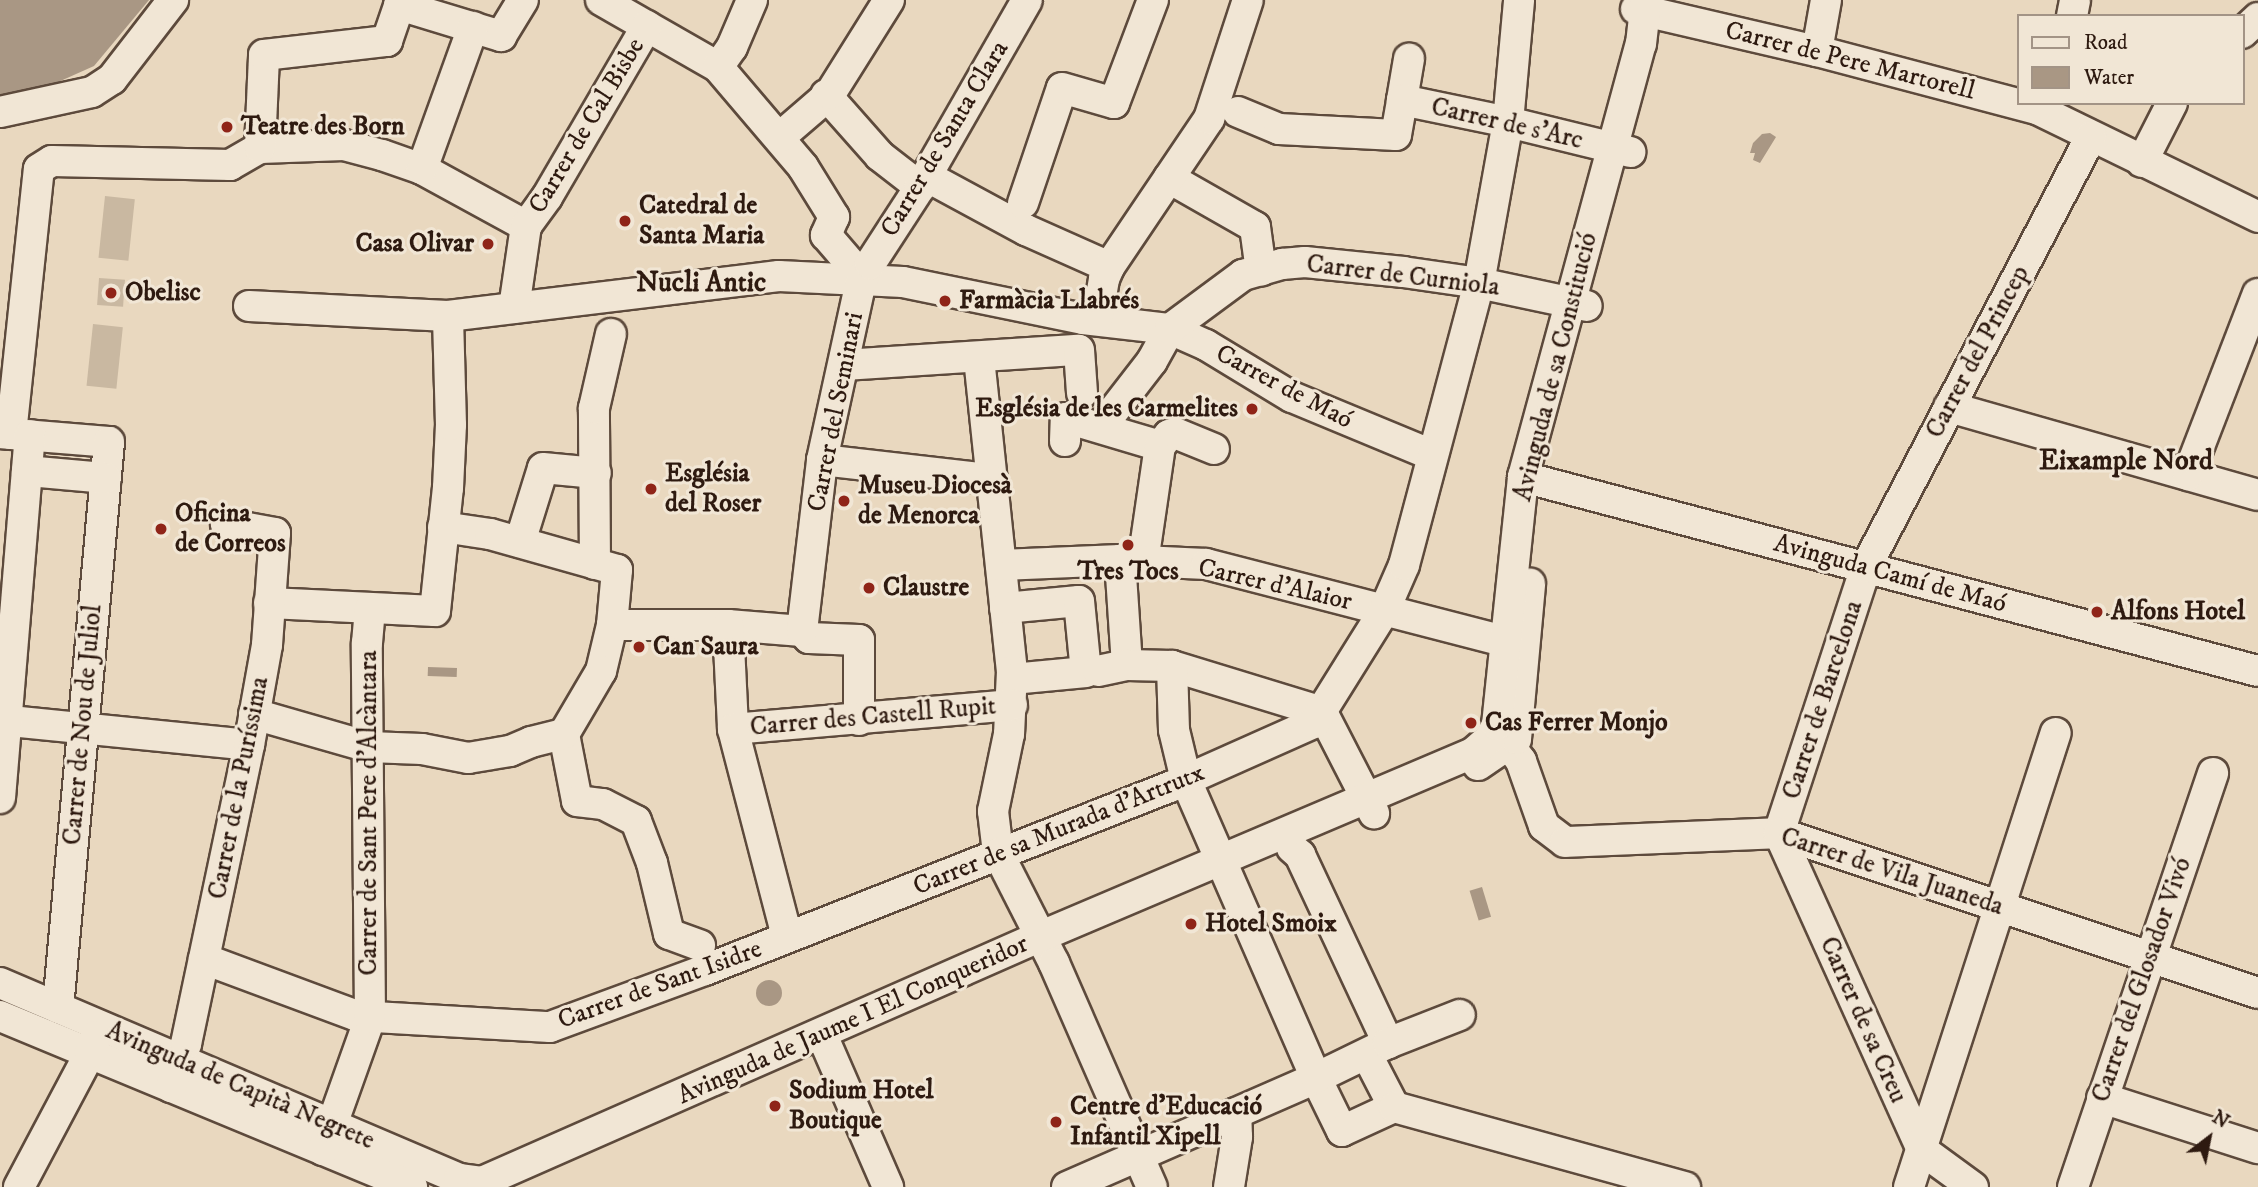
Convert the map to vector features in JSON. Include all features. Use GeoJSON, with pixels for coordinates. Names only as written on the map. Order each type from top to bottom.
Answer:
{"type":"FeatureCollection","features":[{"type":"Feature","properties":{"kind":"street"},"geometry":{"type":"LineString","coordinates":[[260,148],[264,55],[387,41],[400,3],[501,36],[523,0]]}},
{"type":"Feature","properties":{"kind":"street"},"geometry":{"type":"LineString","coordinates":[[601,0],[718,67],[780,137],[834,217],[826,235],[863,278]]}},
{"type":"Feature","properties":{"kind":"street"},"geometry":{"type":"LineString","coordinates":[[718,67],[732,47],[752,0]]}},
{"type":"Feature","properties":{"kind":"street"},"geometry":{"type":"LineString","coordinates":[[780,137],[830,94],[888,0]]}},
{"type":"Feature","properties":{"kind":"street","name":"Carrer de Santa Clara"},"geometry":{"type":"LineString","coordinates":[[863,278],[923,182],[1027,0]]}},
{"type":"Feature","properties":{"kind":"street"},"geometry":{"type":"LineString","coordinates":[[1021,219],[1062,88],[1114,103],[1153,0]]}},
{"type":"Feature","properties":{"kind":"street"},"geometry":{"type":"LineString","coordinates":[[1160,446],[1081,417],[1083,332],[1107,273],[1209,119],[1224,107],[1248,0]]}},
{"type":"Feature","properties":{"kind":"street","name":"Carrer de sa Murada d'Artrutx"},"geometry":{"type":"LineString","coordinates":[[787,933],[1186,780],[1299,732],[1314,723],[1384,611],[1405,565],[1429,454],[1479,283],[1508,122],[1519,0]]}},
{"type":"Feature","properties":{"kind":"street"},"geometry":{"type":"LineString","coordinates":[[1817,51],[1826,0]]}},
{"type":"Feature","properties":{"kind":"street"},"geometry":{"type":"LineString","coordinates":[[0,112],[92,92],[112,79],[172,1]]}},
{"type":"Feature","properties":{"kind":"street","name":"Carrer de Pere Martorell"},"geometry":{"type":"LineString","coordinates":[[1651,7],[2016,101]]}},
{"type":"Feature","properties":{"kind":"street","name":"Avinguda de sa Constitució"},"geometry":{"type":"LineString","coordinates":[[1505,741],[1497,725],[1510,535],[1531,479],[1621,150],[1659,55],[1651,7]]}},
{"type":"Feature","properties":{"kind":"street"},"geometry":{"type":"LineString","coordinates":[[2244,31],[2258,18]]}},
{"type":"Feature","properties":{"kind":"street","name":"Carrer de Cal Bisbe"},"geometry":{"type":"LineString","coordinates":[[526,226],[547,198],[648,26]]}},
{"type":"Feature","properties":{"kind":"street"},"geometry":{"type":"LineString","coordinates":[[422,169],[472,27]]}},
{"type":"Feature","properties":{"kind":"street","name":"Carrer de s'Arc"},"geometry":{"type":"LineString","coordinates":[[1224,107],[1279,129],[1396,135],[1409,59]]}},
{"type":"Feature","properties":{"kind":"street"},"geometry":{"type":"LineString","coordinates":[[826,95],[880,156],[923,182],[1021,219],[1107,273]]}},
{"type":"Feature","properties":{"kind":"street","name":"Carrer de s'Arc"},"geometry":{"type":"LineString","coordinates":[[1402,100],[1508,122],[1621,150]]}},
{"type":"Feature","properties":{"kind":"street"},"geometry":{"type":"LineString","coordinates":[[2142,162],[2171,105]]}},
{"type":"Feature","properties":{"kind":"street","name":"Carrer de Pere Martorell"},"geometry":{"type":"LineString","coordinates":[[2038,106],[2142,162],[2258,216]]}},
{"type":"Feature","properties":{"kind":"street","name":"Carrer del Princep"},"geometry":{"type":"LineString","coordinates":[[1866,567],[2091,136]]}},
{"type":"Feature","properties":{"kind":"street"},"geometry":{"type":"LineString","coordinates":[[0,798],[3,720],[27,471],[14,434],[8,389],[39,169],[52,161],[230,165],[260,148],[344,145],[422,169],[526,226],[513,309]]}},
{"type":"Feature","properties":{"kind":"street"},"geometry":{"type":"LineString","coordinates":[[1169,178],[1255,228],[1250,275]]}},
{"type":"Feature","properties":{"kind":"street","name":"Carrer de Curniola"},"geometry":{"type":"LineString","coordinates":[[1081,417],[1218,291],[1250,275],[1305,261],[1479,283],[1579,304]]}},
{"type":"Feature","properties":{"kind":"street"},"geometry":{"type":"LineString","coordinates":[[249,306],[448,316],[779,276],[863,278],[953,291],[1083,332]]}},
{"type":"Feature","properties":{"kind":"street","name":"Carrer del Seminari"},"geometry":{"type":"LineString","coordinates":[[802,631],[822,460],[863,278]]}},
{"type":"Feature","properties":{"kind":"street"},"geometry":{"type":"LineString","coordinates":[[2188,475],[2258,294]]}},
{"type":"Feature","properties":{"kind":"street"},"geometry":{"type":"LineString","coordinates":[[269,603],[435,611],[448,488],[451,425],[448,316]]}},
{"type":"Feature","properties":{"kind":"street"},"geometry":{"type":"LineString","coordinates":[[844,365],[979,358],[1083,332],[1174,333]]}},
{"type":"Feature","properties":{"kind":"street","name":"Carrer de Maó"},"geometry":{"type":"LineString","coordinates":[[1174,333],[1292,397],[1429,454]]}},
{"type":"Feature","properties":{"kind":"street"},"geometry":{"type":"LineString","coordinates":[[595,564],[594,408],[611,334]]}},
{"type":"Feature","properties":{"kind":"street"},"geometry":{"type":"LineString","coordinates":[[979,358],[1012,692],[993,811],[998,853],[1044,945],[1152,1187]]}},
{"type":"Feature","properties":{"kind":"street"},"geometry":{"type":"LineString","coordinates":[[1950,407],[2258,495]]}},
{"type":"Feature","properties":{"kind":"street"},"geometry":{"type":"LineString","coordinates":[[1127,665],[1131,561],[1160,446],[1169,435],[1175,433],[1214,449]]}},
{"type":"Feature","properties":{"kind":"street","name":"Carrer de Nou de Juliol"},"geometry":{"type":"LineString","coordinates":[[14,434],[109,442],[58,1008]]}},
{"type":"Feature","properties":{"kind":"street"},"geometry":{"type":"LineString","coordinates":[[822,460],[990,479]]}},
{"type":"Feature","properties":{"kind":"street"},"geometry":{"type":"LineString","coordinates":[[520,542],[543,468],[596,473]]}},
{"type":"Feature","properties":{"kind":"street"},"geometry":{"type":"LineString","coordinates":[[27,471],[106,478]]}},
{"type":"Feature","properties":{"kind":"street","name":"Avinguda de sa Constitució"},"geometry":{"type":"LineString","coordinates":[[1505,741],[1531,479]]}},
{"type":"Feature","properties":{"kind":"street","name":"Avinguda Camí de Maó"},"geometry":{"type":"LineString","coordinates":[[1531,479],[2258,671]]}},
{"type":"Feature","properties":{"kind":"street","name":"Carrer de la Puríssima"},"geometry":{"type":"LineString","coordinates":[[177,1074],[249,746],[267,645],[275,533],[226,524]]}},
{"type":"Feature","properties":{"kind":"street"},"geometry":{"type":"LineString","coordinates":[[443,527],[520,542],[618,570],[612,625],[601,671],[564,734],[577,801],[603,804],[636,821],[652,863],[670,934],[700,945]]}},
{"type":"Feature","properties":{"kind":"street","name":"Carrer d'Alaior"},"geometry":{"type":"LineString","coordinates":[[1001,565],[1131,561],[1206,564],[1504,641]]}},
{"type":"Feature","properties":{"kind":"street","name":"Carrer de Barcelona"},"geometry":{"type":"LineString","coordinates":[[1779,833],[1866,567]]}},
{"type":"Feature","properties":{"kind":"street","name":"Carrer des Castell Rupit"},"geometry":{"type":"LineString","coordinates":[[733,729],[859,720],[1012,692],[1086,672],[1079,601],[1005,608]]}},
{"type":"Feature","properties":{"kind":"street","name":"Carrer de Sant Pere d'Alcàntara"},"geometry":{"type":"LineString","coordinates":[[370,609],[370,1018]]}},
{"type":"Feature","properties":{"kind":"street"},"geometry":{"type":"LineString","coordinates":[[612,625],[728,625],[802,631],[809,638],[859,640],[859,720]]}},
{"type":"Feature","properties":{"kind":"street"},"geometry":{"type":"LineString","coordinates":[[728,625],[733,729],[787,933]]}},
{"type":"Feature","properties":{"kind":"street"},"geometry":{"type":"LineString","coordinates":[[1098,671],[1127,665],[1172,666],[1322,712],[1371,806]]}},
{"type":"Feature","properties":{"kind":"street"},"geometry":{"type":"LineString","coordinates":[[1172,666],[1174,730],[1186,780],[1316,1078],[1342,1131],[1394,1107],[1632,1180],[1685,1187]]}},
{"type":"Feature","properties":{"kind":"street"},"geometry":{"type":"LineString","coordinates":[[254,714],[369,747],[422,749],[468,758],[510,751],[531,741],[564,734]]}},
{"type":"Feature","properties":{"kind":"street"},"geometry":{"type":"LineString","coordinates":[[3,720],[249,746]]}},
{"type":"Feature","properties":{"kind":"street"},"geometry":{"type":"LineString","coordinates":[[1909,1187],[1998,905],[2056,733]]}},
{"type":"Feature","properties":{"kind":"street","name":"Avinguda de Jaume I El Conqueridor"},"geometry":{"type":"LineString","coordinates":[[502,1183],[1226,867],[1371,806],[1478,765],[1505,741]]}},
{"type":"Feature","properties":{"kind":"street","name":"Carrer de Vila Juaneda"},"geometry":{"type":"LineString","coordinates":[[1505,741],[1521,761],[1544,826],[1564,842],[1779,833],[2258,993]]}},
{"type":"Feature","properties":{"kind":"street","name":"Carrer del Glosador Vivó"},"geometry":{"type":"LineString","coordinates":[[2073,1187],[2149,955],[2213,774]]}},
{"type":"Feature","properties":{"kind":"street","name":"Avinguda de Jaume I El Conqueridor"},"geometry":{"type":"LineString","coordinates":[[1226,867],[1292,848],[1371,806]]}},
{"type":"Feature","properties":{"kind":"street","name":"Carrer de sa Creu"},"geometry":{"type":"LineString","coordinates":[[1779,833],[1922,1150],[1973,1187]]}},
{"type":"Feature","properties":{"kind":"street"},"geometry":{"type":"LineString","coordinates":[[1292,848],[1300,855],[1377,1049],[1394,1107]]}},
{"type":"Feature","properties":{"kind":"street","name":"Carrer de Sant Isidre"},"geometry":{"type":"LineString","coordinates":[[204,960],[357,1016],[550,1027],[787,933]]}},
{"type":"Feature","properties":{"kind":"street","name":"Avinguda de Capità Negrete"},"geometry":{"type":"LineString","coordinates":[[0,983],[58,1008],[94,1039]]}},
{"type":"Feature","properties":{"kind":"street"},"geometry":{"type":"LineString","coordinates":[[1067,1187],[1377,1049],[1460,1015]]}},
{"type":"Feature","properties":{"kind":"street","name":"Avinguda de Capità Negrete"},"geometry":{"type":"LineString","coordinates":[[0,1016],[94,1039],[327,1137],[459,1179],[502,1183]]}},
{"type":"Feature","properties":{"kind":"street"},"geometry":{"type":"LineString","coordinates":[[327,1137],[370,1018]]}},
{"type":"Feature","properties":{"kind":"street"},"geometry":{"type":"LineString","coordinates":[[19,1187],[94,1039]]}},
{"type":"Feature","properties":{"kind":"street"},"geometry":{"type":"LineString","coordinates":[[825,1042],[888,1187]]}},
{"type":"Feature","properties":{"kind":"street"},"geometry":{"type":"LineString","coordinates":[[2102,1098],[2258,1149]]}},
{"type":"Feature","properties":{"kind":"street"},"geometry":{"type":"LineString","coordinates":[[1229,1187],[1237,1137],[1236,1113]]}},
{"type":"Feature","properties":{"kind":"street","name":"Avinguda de Capità Negrete"},"geometry":{"type":"LineString","coordinates":[[327,1137],[412,1187]]}},
{"type":"Feature","properties":{"kind":"shaded area"},"geometry":{"type":"Polygon","coordinates":[[[105,196],[135,199],[128,261],[99,258],[105,196]]]}},
{"type":"Feature","properties":{"kind":"shaded area"},"geometry":{"type":"Polygon","coordinates":[[[99,278],[125,280],[123,307],[97,305],[99,278]]]}},
{"type":"Feature","properties":{"kind":"shaded area"},"geometry":{"type":"Polygon","coordinates":[[[93,324],[123,327],[116,389],[87,386],[93,324]]]}},
{"type":"Feature","properties":{"kind":"water"},"geometry":{"type":"Polygon","coordinates":[[[0,0],[149,0],[94,66],[38,91],[0,96],[0,0]]]}},
{"type":"Feature","properties":{"kind":"water"},"geometry":{"type":"Polygon","coordinates":[[[1770,133],[1776,137],[1760,163],[1753,160],[1755,153],[1750,153],[1753,143],[1762,134],[1770,133]]]}},
{"type":"Feature","properties":{"kind":"water"},"geometry":{"type":"Polygon","coordinates":[[[428,667],[457,668],[457,677],[428,676],[428,667]]]}},
{"type":"Feature","properties":{"kind":"water"},"geometry":{"type":"Polygon","coordinates":[[[1482,887],[1491,917],[1479,920],[1470,891],[1482,887]]]}},
{"type":"Feature","properties":{"kind":"water"},"geometry":{"type":"Polygon","coordinates":[[[769,980],[778,984],[782,993],[778,1002],[769,1006],[760,1002],[756,993],[760,984],[769,980]]]}},
{"type":"Feature","properties":{"kind":"place","name":"Teatre des Born"},"geometry":{"type":"Point","coordinates":[227,127]}},
{"type":"Feature","properties":{"kind":"place","name":"Catedral de Santa Maria"},"geometry":{"type":"Point","coordinates":[625,221]}},
{"type":"Feature","properties":{"kind":"place","name":"Casa Olivar"},"geometry":{"type":"Point","coordinates":[488,244]}},
{"type":"Feature","properties":{"kind":"place","name":"Obelisc"},"geometry":{"type":"Point","coordinates":[111,293]}},
{"type":"Feature","properties":{"kind":"place","name":"Farmàcia Llabrés"},"geometry":{"type":"Point","coordinates":[945,301]}},
{"type":"Feature","properties":{"kind":"place","name":"Església de les Carmelites"},"geometry":{"type":"Point","coordinates":[1252,409]}},
{"type":"Feature","properties":{"kind":"place","name":"Església del Roser"},"geometry":{"type":"Point","coordinates":[651,489]}},
{"type":"Feature","properties":{"kind":"place","name":"Museu Diocesà de Menorca"},"geometry":{"type":"Point","coordinates":[844,501]}},
{"type":"Feature","properties":{"kind":"place","name":"Oficina de Correos"},"geometry":{"type":"Point","coordinates":[161,529]}},
{"type":"Feature","properties":{"kind":"place","name":"Tres Tocs"},"geometry":{"type":"Point","coordinates":[1128,545]}},
{"type":"Feature","properties":{"kind":"place","name":"Claustre"},"geometry":{"type":"Point","coordinates":[869,588]}},
{"type":"Feature","properties":{"kind":"place","name":"Alfons Hotel"},"geometry":{"type":"Point","coordinates":[2097,612]}},
{"type":"Feature","properties":{"kind":"place","name":"Can Saura"},"geometry":{"type":"Point","coordinates":[639,647]}},
{"type":"Feature","properties":{"kind":"place","name":"Cas Ferrer Monjo"},"geometry":{"type":"Point","coordinates":[1471,723]}},
{"type":"Feature","properties":{"kind":"place","name":"Hotel Smoix"},"geometry":{"type":"Point","coordinates":[1191,924]}},
{"type":"Feature","properties":{"kind":"place","name":"Sodium Hotel Boutique"},"geometry":{"type":"Point","coordinates":[775,1106]}},
{"type":"Feature","properties":{"kind":"place","name":"Centre d'Educació Infantil Xipell"},"geometry":{"type":"Point","coordinates":[1056,1122]}},
{"type":"Feature","properties":{"kind":"district","name":"Nucli Antic"},"geometry":{"type":"Point","coordinates":[701,283]}},
{"type":"Feature","properties":{"kind":"district","name":"Eixample Nord"},"geometry":{"type":"Point","coordinates":[2126,461]}}]}
